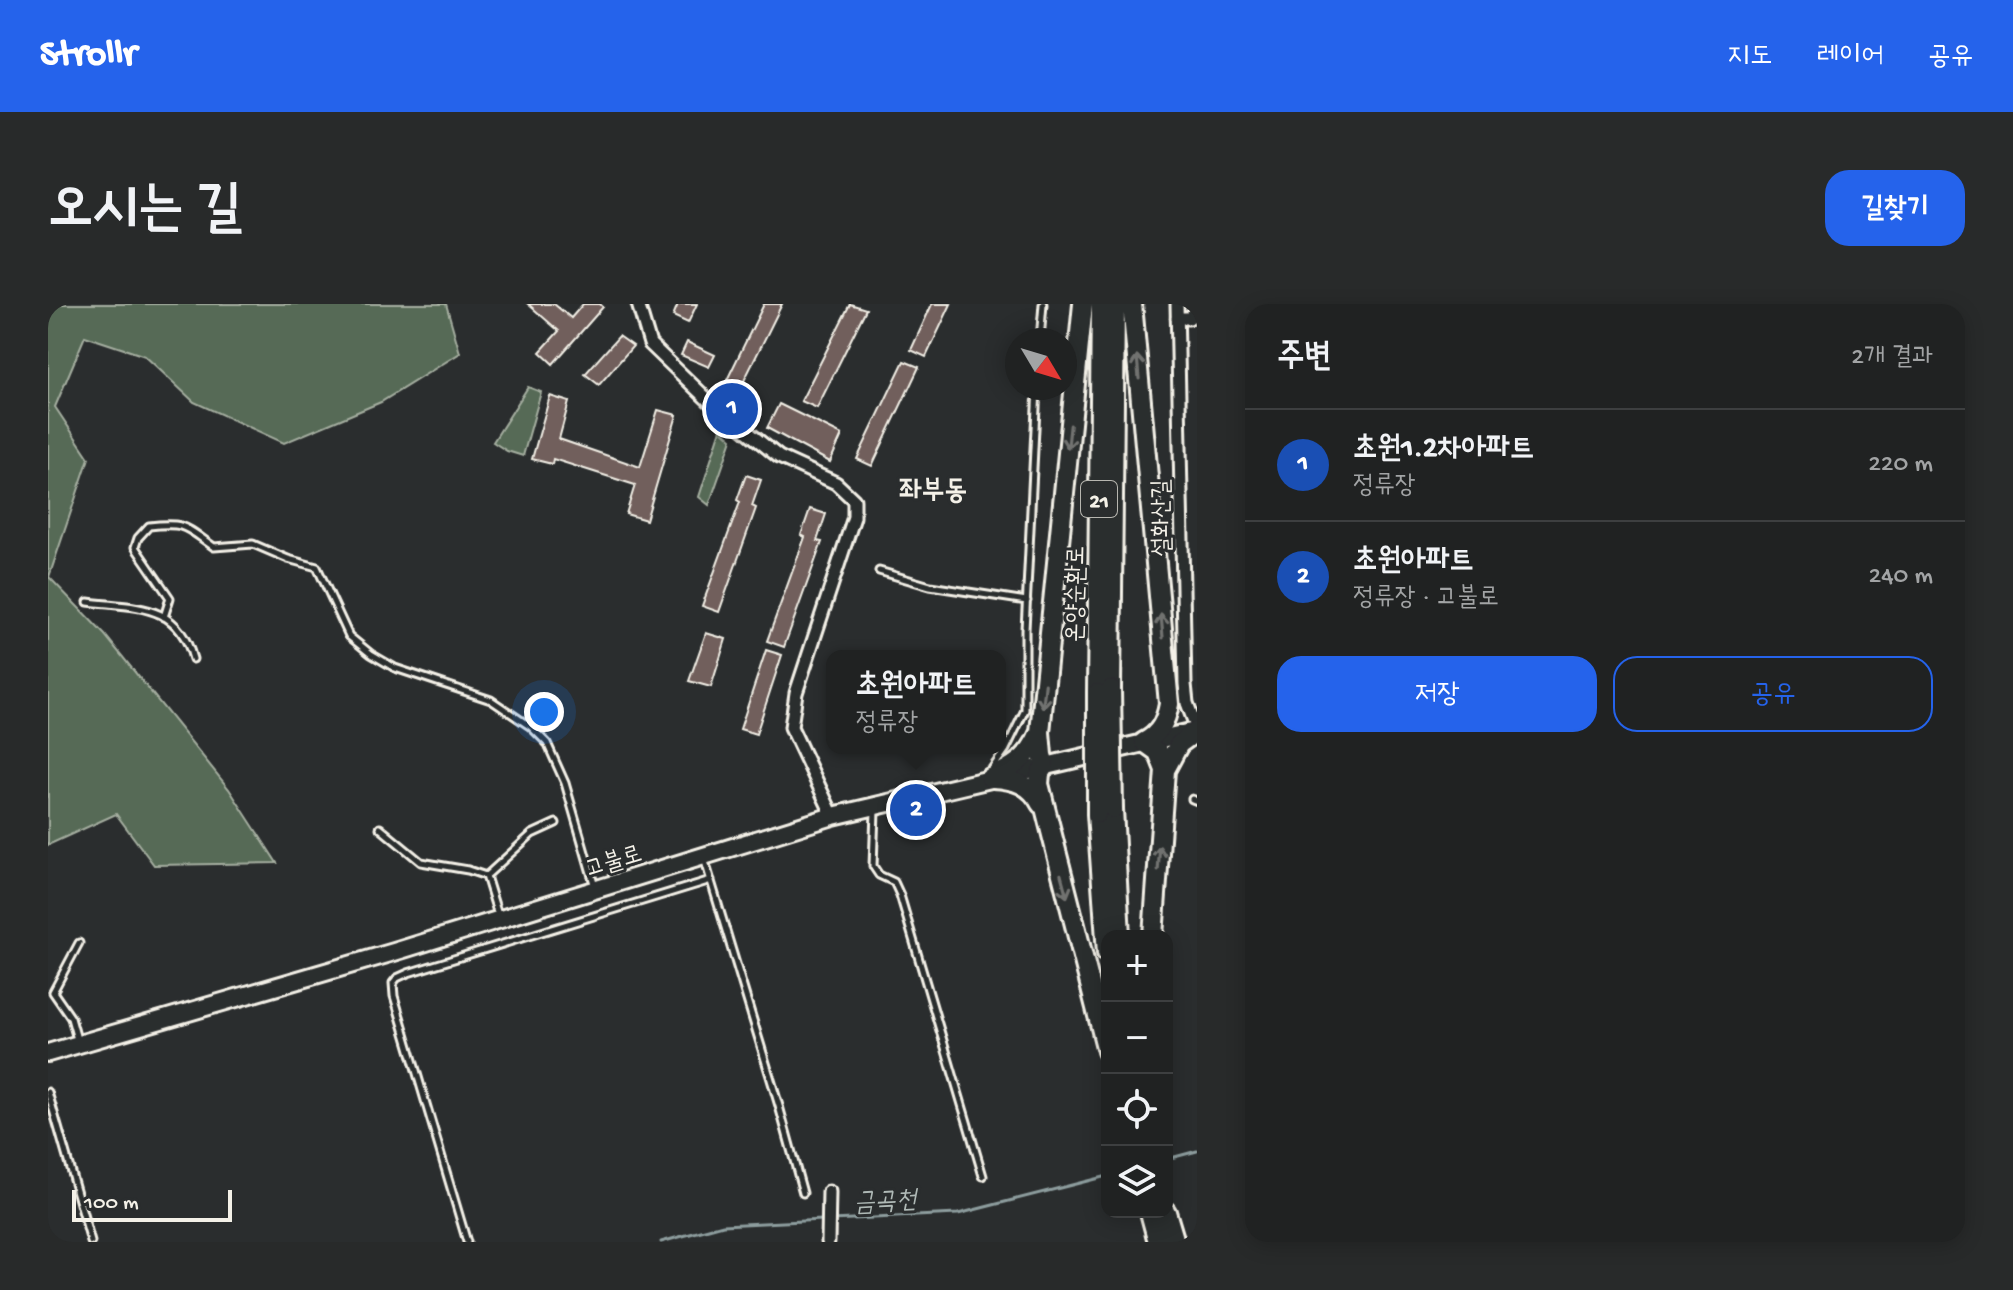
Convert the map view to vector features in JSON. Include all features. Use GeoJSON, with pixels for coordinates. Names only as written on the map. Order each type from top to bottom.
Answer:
{"type":"FeatureCollection","features":[{"type":"Feature","properties":{"kind":"highway"},"geometry":{"type":"LineString","coordinates":[[1083,304],[1040,732],[1045,765],[1039,784],[1101,1028]]}},
{"type":"Feature","properties":{"kind":"highway","name":"온양순환로"},"geometry":{"type":"LineString","coordinates":[[1101,304],[1104,691]]}},
{"type":"Feature","properties":{"kind":"highway","name":"온양순환로"},"geometry":{"type":"LineString","coordinates":[[1104,691],[1115,304]]}},
{"type":"Feature","properties":{"kind":"highway"},"geometry":{"type":"LineString","coordinates":[[1132,304],[1169,704],[1161,729],[1144,742],[1158,752],[1165,770]]}},
{"type":"Feature","properties":{"kind":"highway","name":"21"},"geometry":{"type":"LineString","coordinates":[[1104,691],[1107,930]]}},
{"type":"Feature","properties":{"kind":"highway"},"geometry":{"type":"LineString","coordinates":[[1169,704],[1182,723],[1196,724]]}},
{"type":"Feature","properties":{"kind":"highway"},"geometry":{"type":"LineString","coordinates":[[1153,930],[1165,770],[1179,744],[1196,724]]}},
{"type":"Feature","properties":{"kind":"highway"},"geometry":{"type":"LineString","coordinates":[[987,779],[1022,760],[1033,748],[1040,732]]}},
{"type":"Feature","properties":{"kind":"highway"},"geometry":{"type":"LineString","coordinates":[[987,779],[1019,782],[1030,789],[1044,810]]}},
{"type":"Feature","properties":{"kind":"highway","name":"21"},"geometry":{"type":"LineString","coordinates":[[1105,811],[1119,930]]}},
{"type":"Feature","properties":{"kind":"highway"},"geometry":{"type":"LineString","coordinates":[[1152,1218],[1158,1242]]}},
{"type":"Feature","properties":{"kind":"highway"},"geometry":{"type":"LineString","coordinates":[[1168,1218],[1175,1242]]}},
{"type":"Feature","properties":{"kind":"main road","name":"고불로"},"geometry":{"type":"LineString","coordinates":[[48,1053],[500,920],[833,816],[1144,742],[1196,724]]}},
{"type":"Feature","properties":{"kind":"street"},"geometry":{"type":"LineString","coordinates":[[638,304],[650,344],[708,400],[779,457],[836,483],[854,500],[854,517],[796,693],[791,727],[833,816]]}},
{"type":"Feature","properties":{"kind":"street","name":"설화산길"},"geometry":{"type":"LineString","coordinates":[[1177,304],[1185,684],[1196,724]]}},
{"type":"Feature","properties":{"kind":"street"},"geometry":{"type":"LineString","coordinates":[[1177,318],[1189,318],[1197,310]]}},
{"type":"Feature","properties":{"kind":"street"},"geometry":{"type":"LineString","coordinates":[[828,1242],[829,1192]]}},
{"type":"Feature","properties":{"kind":"lane"},"geometry":{"type":"LineString","coordinates":[[1041,328],[1043,304]]}},
{"type":"Feature","properties":{"kind":"lane"},"geometry":{"type":"LineString","coordinates":[[1006,749],[1025,710],[1036,400]]}},
{"type":"Feature","properties":{"kind":"lane"},"geometry":{"type":"LineString","coordinates":[[164,617],[170,598],[135,547],[138,538],[149,526],[177,523],[214,547],[253,544],[317,567],[349,636],[371,654],[395,668],[491,700],[531,727],[547,743],[565,783],[596,890]]}},
{"type":"Feature","properties":{"kind":"lane"},"geometry":{"type":"LineString","coordinates":[[879,571],[930,586],[1027,601]]}},
{"type":"Feature","properties":{"kind":"lane"},"geometry":{"type":"LineString","coordinates":[[88,602],[144,609],[164,617],[175,623],[188,640],[193,659]]}},
{"type":"Feature","properties":{"kind":"lane"},"geometry":{"type":"LineString","coordinates":[[987,779],[1003,754]]}},
{"type":"Feature","properties":{"kind":"lane"},"geometry":{"type":"LineString","coordinates":[[875,806],[873,866],[879,875],[894,882],[900,895],[983,1176]]}},
{"type":"Feature","properties":{"kind":"lane"},"geometry":{"type":"LineString","coordinates":[[486,876],[532,834],[556,823]]}},
{"type":"Feature","properties":{"kind":"lane"},"geometry":{"type":"LineString","coordinates":[[380,828],[421,862],[486,876]]}},
{"type":"Feature","properties":{"kind":"lane"},"geometry":{"type":"LineString","coordinates":[[703,857],[803,1193]]}},
{"type":"Feature","properties":{"kind":"lane"},"geometry":{"type":"LineString","coordinates":[[486,876],[500,920]]}},
{"type":"Feature","properties":{"kind":"lane"},"geometry":{"type":"LineString","coordinates":[[467,1242],[394,996],[393,983],[408,973],[711,880]]}},
{"type":"Feature","properties":{"kind":"lane"},"geometry":{"type":"LineString","coordinates":[[79,943],[53,992],[71,1018],[79,1044]]}},
{"type":"Feature","properties":{"kind":"lane"},"geometry":{"type":"LineString","coordinates":[[48,1092],[91,1242]]}},
{"type":"Feature","properties":{"kind":"green space"},"geometry":{"type":"Polygon","coordinates":[[[48,304],[446,304],[460,353],[381,402],[284,443],[194,402],[145,356],[85,336],[55,407],[89,458],[49,577],[105,635],[229,789],[277,863],[154,865],[116,814],[48,845],[48,304]]]}},
{"type":"Feature","properties":{"kind":"green space"},"geometry":{"type":"Polygon","coordinates":[[[528,387],[541,392],[523,456],[493,442],[528,387]]]}},
{"type":"Feature","properties":{"kind":"green space"},"geometry":{"type":"Polygon","coordinates":[[[721,429],[732,439],[709,505],[699,497],[721,429]]]}},
{"type":"Feature","properties":{"kind":"building"},"geometry":{"type":"Polygon","coordinates":[[[528,304],[554,304],[571,318],[583,304],[600,304],[603,307],[553,364],[540,352],[559,331],[528,304]]]}},
{"type":"Feature","properties":{"kind":"building"},"geometry":{"type":"Polygon","coordinates":[[[678,304],[697,304],[688,323],[673,316],[678,304]]]}},
{"type":"Feature","properties":{"kind":"building"},"geometry":{"type":"Polygon","coordinates":[[[764,304],[782,304],[741,387],[727,380],[764,304]]]}},
{"type":"Feature","properties":{"kind":"building"},"geometry":{"type":"Polygon","coordinates":[[[850,304],[866,309],[817,408],[801,401],[850,304]]]}},
{"type":"Feature","properties":{"kind":"building"},"geometry":{"type":"Polygon","coordinates":[[[932,304],[951,304],[926,357],[911,350],[932,304]]]}},
{"type":"Feature","properties":{"kind":"building"},"geometry":{"type":"Polygon","coordinates":[[[619,336],[633,346],[599,385],[585,374],[619,336]]]}},
{"type":"Feature","properties":{"kind":"building"},"geometry":{"type":"Polygon","coordinates":[[[687,342],[715,355],[709,367],[681,355],[687,342]]]}},
{"type":"Feature","properties":{"kind":"building"},"geometry":{"type":"Polygon","coordinates":[[[904,361],[919,367],[872,466],[857,459],[904,361]]]}},
{"type":"Feature","properties":{"kind":"building"},"geometry":{"type":"Polygon","coordinates":[[[550,396],[569,402],[559,439],[640,467],[658,410],[677,415],[646,520],[626,514],[635,485],[553,459],[552,464],[532,459],[550,396]]]}},
{"type":"Feature","properties":{"kind":"building"},"geometry":{"type":"Polygon","coordinates":[[[779,404],[842,435],[830,462],[767,428],[779,404]]]}},
{"type":"Feature","properties":{"kind":"building"},"geometry":{"type":"Polygon","coordinates":[[[746,475],[761,480],[752,506],[756,508],[719,612],[702,606],[740,502],[737,500],[746,475]]]}},
{"type":"Feature","properties":{"kind":"building"},"geometry":{"type":"Polygon","coordinates":[[[810,509],[826,514],[817,541],[822,542],[784,647],[767,641],[805,537],[801,535],[810,509]]]}},
{"type":"Feature","properties":{"kind":"building"},"geometry":{"type":"Polygon","coordinates":[[[706,633],[726,639],[711,687],[689,681],[706,633]]]}},
{"type":"Feature","properties":{"kind":"building"},"geometry":{"type":"Polygon","coordinates":[[[766,650],[782,655],[756,734],[740,729],[766,650]]]}},
{"type":"Feature","properties":{"kind":"waterway","name":"금곡천"},"geometry":{"type":"LineString","coordinates":[[1173,1157],[1197,1151]]}},
{"type":"Feature","properties":{"kind":"waterway","name":"금곡천"},"geometry":{"type":"LineString","coordinates":[[831,1220],[958,1214],[1101,1178]]}},
{"type":"Feature","properties":{"kind":"waterway","name":"금곡천"},"geometry":{"type":"LineString","coordinates":[[661,1242],[723,1225],[823,1220]]}},
{"type":"Feature","properties":{"kind":"place","name":"초원1.2차아파트"},"geometry":{"type":"Point","coordinates":[732,409]}},
{"type":"Feature","properties":{"kind":"place","name":"초원아파트"},"geometry":{"type":"Point","coordinates":[916,810]}},
{"type":"Feature","properties":{"kind":"district","name":"좌부동"},"geometry":{"type":"Point","coordinates":[933,488]}}]}
